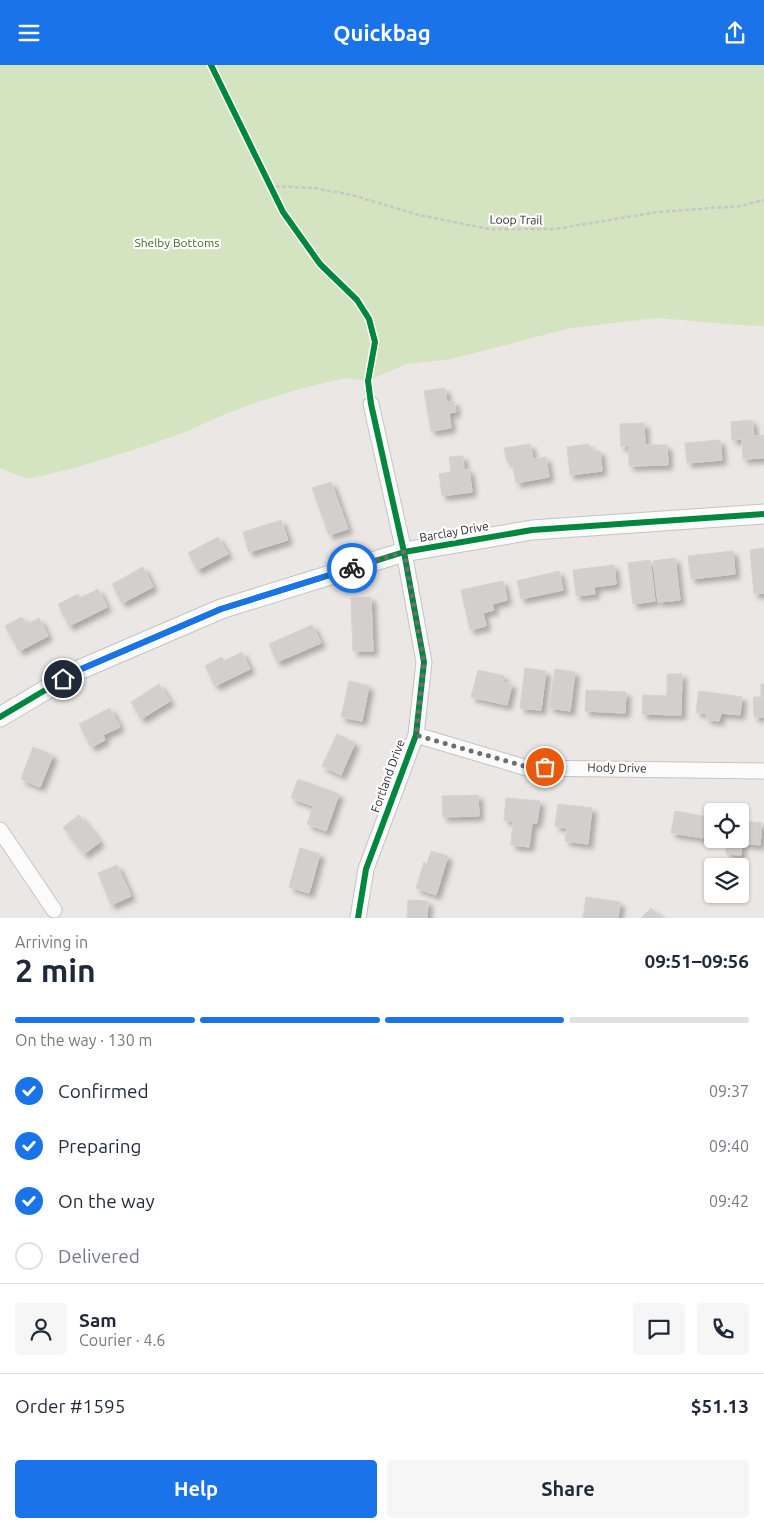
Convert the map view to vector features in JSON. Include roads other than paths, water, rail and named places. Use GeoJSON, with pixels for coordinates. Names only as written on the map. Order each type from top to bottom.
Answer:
{"type":"FeatureCollection","features":[{"type":"Feature","properties":{"kind":"street","name":"Fortland Drive"},"geometry":{"type":"LineString","coordinates":[[358,918],[366,869],[416,735],[424,662],[404,552],[371,404]]}},
{"type":"Feature","properties":{"kind":"street","name":"Barclay Drive"},"geometry":{"type":"LineString","coordinates":[[0,717],[79,670],[221,609],[404,552],[532,530],[764,514]]}},
{"type":"Feature","properties":{"kind":"street","name":"Hody Drive"},"geometry":{"type":"LineString","coordinates":[[416,735],[527,767],[764,771]]}},
{"type":"Feature","properties":{"kind":"street"},"geometry":{"type":"LineString","coordinates":[[0,830],[54,910]]}},
{"type":"Feature","properties":{"kind":"park label","name":"Shelby Bottoms"},"geometry":{"type":"Point","coordinates":[177,243]}}]}
